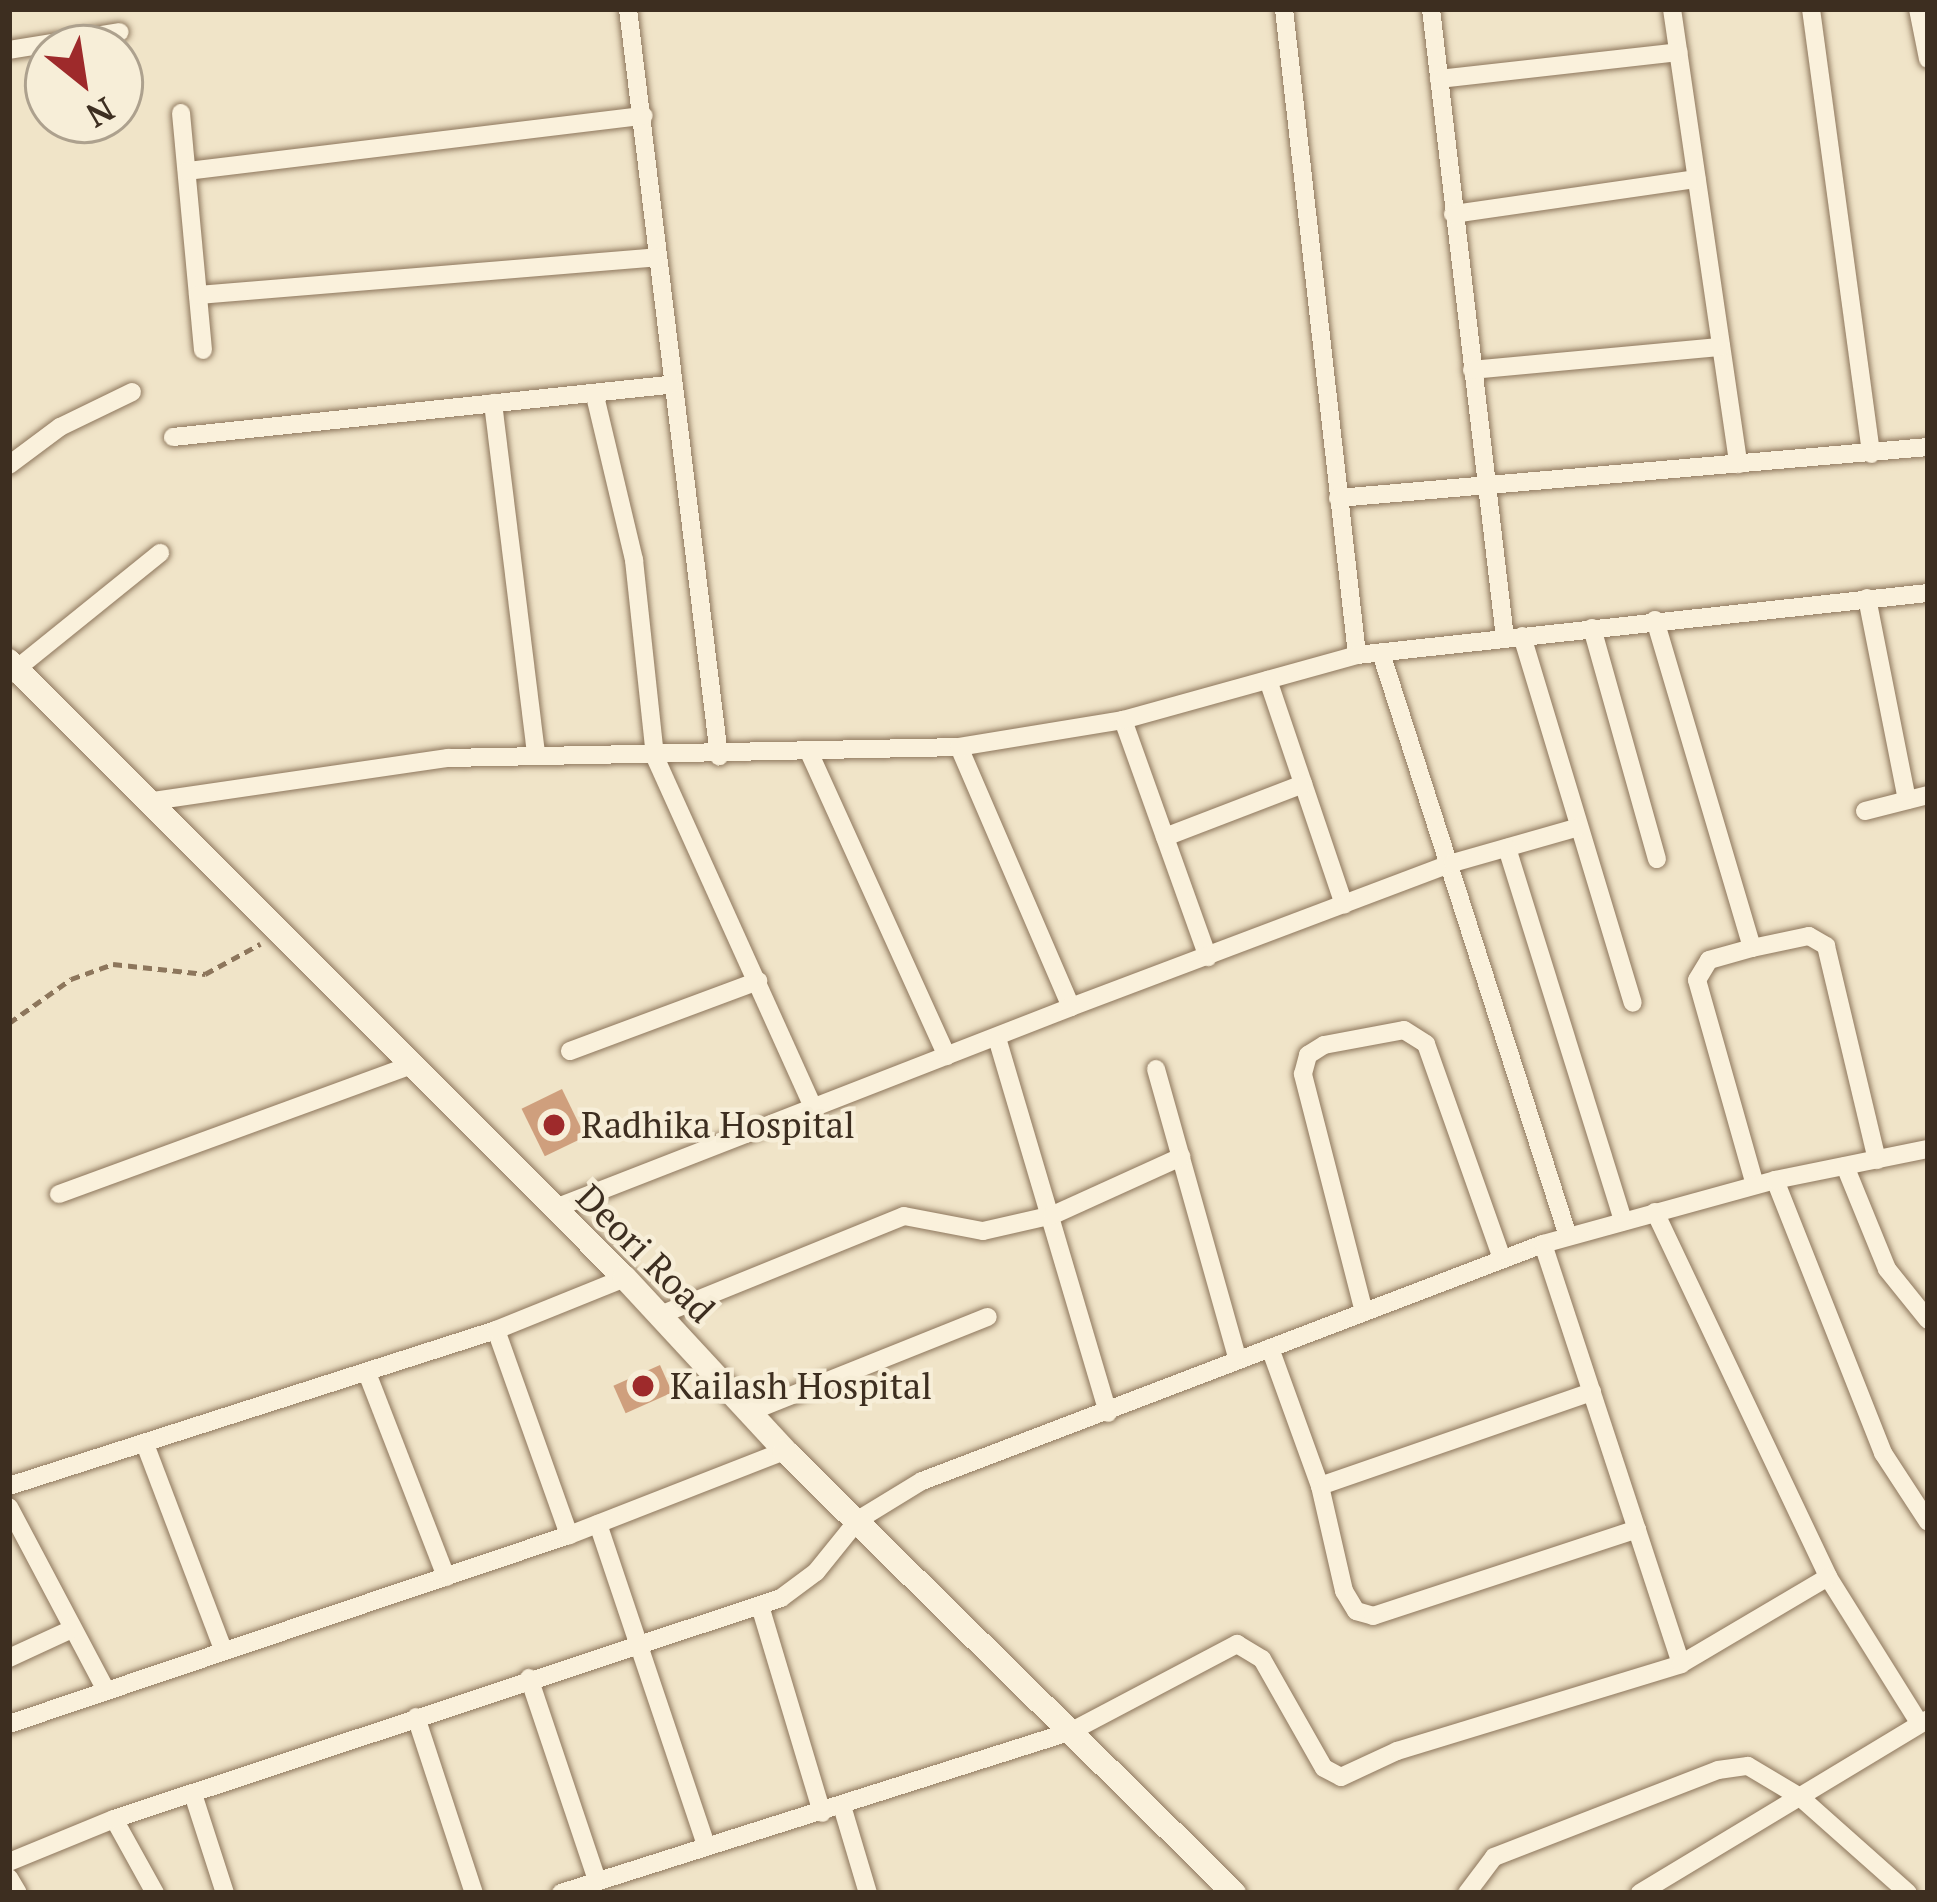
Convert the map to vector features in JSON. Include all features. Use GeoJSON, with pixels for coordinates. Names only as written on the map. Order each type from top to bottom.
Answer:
{"type":"FeatureCollection","features":[{"type":"Feature","properties":{"kind":"street"},"geometry":{"type":"LineString","coordinates":[[628,9],[644,116],[670,385],[719,756]]}},
{"type":"Feature","properties":{"kind":"street"},"geometry":{"type":"LineString","coordinates":[[1284,9],[1357,655]]}},
{"type":"Feature","properties":{"kind":"street"},"geometry":{"type":"LineString","coordinates":[[1431,9],[1472,370],[1513,637],[1633,1003]]}},
{"type":"Feature","properties":{"kind":"street"},"geometry":{"type":"LineString","coordinates":[[1672,9],[1738,464]]}},
{"type":"Feature","properties":{"kind":"street"},"geometry":{"type":"LineString","coordinates":[[1811,9],[1871,454]]}},
{"type":"Feature","properties":{"kind":"street"},"geometry":{"type":"LineString","coordinates":[[1918,9],[1928,59]]}},
{"type":"Feature","properties":{"kind":"street"},"geometry":{"type":"LineString","coordinates":[[1439,80],[1678,52]]}},
{"type":"Feature","properties":{"kind":"street"},"geometry":{"type":"LineString","coordinates":[[181,112],[203,350]]}},
{"type":"Feature","properties":{"kind":"street"},"geometry":{"type":"LineString","coordinates":[[187,171],[644,116]]}},
{"type":"Feature","properties":{"kind":"street"},"geometry":{"type":"LineString","coordinates":[[1453,214],[1696,179]]}},
{"type":"Feature","properties":{"kind":"street"},"geometry":{"type":"LineString","coordinates":[[198,295],[657,257]]}},
{"type":"Feature","properties":{"kind":"street"},"geometry":{"type":"LineString","coordinates":[[1472,370],[1721,347]]}},
{"type":"Feature","properties":{"kind":"street"},"geometry":{"type":"LineString","coordinates":[[173,437],[670,385]]}},
{"type":"Feature","properties":{"kind":"street"},"geometry":{"type":"LineString","coordinates":[[9,466],[60,427],[132,392]]}},
{"type":"Feature","properties":{"kind":"street"},"geometry":{"type":"LineString","coordinates":[[595,396],[634,560],[655,758],[813,1107]]}},
{"type":"Feature","properties":{"kind":"street"},"geometry":{"type":"LineString","coordinates":[[493,404],[536,754]]}},
{"type":"Feature","properties":{"kind":"street"},"geometry":{"type":"LineString","coordinates":[[1337,498],[1492,481],[1928,447]]}},
{"type":"Feature","properties":{"kind":"street"},"geometry":{"type":"LineString","coordinates":[[12,668],[160,553]]}},
{"type":"Feature","properties":{"kind":"street"},"geometry":{"type":"LineString","coordinates":[[152,801],[448,758],[536,754],[655,758],[959,747],[1123,720],[1357,655],[1928,593]]}},
{"type":"Feature","properties":{"kind":"street"},"geometry":{"type":"LineString","coordinates":[[1867,598],[1907,800]]}},
{"type":"Feature","properties":{"kind":"street"},"geometry":{"type":"LineString","coordinates":[[1655,620],[1752,948]]}},
{"type":"Feature","properties":{"kind":"street"},"geometry":{"type":"LineString","coordinates":[[1592,628],[1657,860]]}},
{"type":"Feature","properties":{"kind":"street"},"geometry":{"type":"LineString","coordinates":[[1381,653],[1453,863],[1568,1236]]}},
{"type":"Feature","properties":{"kind":"street","name":"Deori Road"},"geometry":{"type":"LineString","coordinates":[[12,668],[152,801],[409,1066],[625,1278],[785,1451],[1234,1893]]}},
{"type":"Feature","properties":{"kind":"street"},"geometry":{"type":"LineString","coordinates":[[1268,680],[1344,905]]}},
{"type":"Feature","properties":{"kind":"street"},"geometry":{"type":"LineString","coordinates":[[1123,720],[1208,958]]}},
{"type":"Feature","properties":{"kind":"street"},"geometry":{"type":"LineString","coordinates":[[959,747],[1071,1007]]}},
{"type":"Feature","properties":{"kind":"street"},"geometry":{"type":"LineString","coordinates":[[808,752],[946,1056]]}},
{"type":"Feature","properties":{"kind":"street"},"geometry":{"type":"LineString","coordinates":[[1165,837],[1303,784]]}},
{"type":"Feature","properties":{"kind":"street"},"geometry":{"type":"LineString","coordinates":[[1865,811],[1928,795]]}},
{"type":"Feature","properties":{"kind":"street"},"geometry":{"type":"LineString","coordinates":[[553,1209],[1453,863],[1576,828]]}},
{"type":"Feature","properties":{"kind":"street"},"geometry":{"type":"LineString","coordinates":[[1507,848],[1623,1221]]}},
{"type":"Feature","properties":{"kind":"street"},"geometry":{"type":"LineString","coordinates":[[1755,1185],[1697,980],[1709,960],[1810,936],[1826,946],[1877,1160]]}},
{"type":"Feature","properties":{"kind":"street"},"geometry":{"type":"LineString","coordinates":[[570,1051],[758,981]]}},
{"type":"Feature","properties":{"kind":"street"},"geometry":{"type":"LineString","coordinates":[[1364,1312],[1303,1074],[1308,1055],[1324,1046],[1404,1030],[1426,1044],[1502,1259]]}},
{"type":"Feature","properties":{"kind":"street"},"geometry":{"type":"LineString","coordinates":[[997,1038],[1108,1413]]}},
{"type":"Feature","properties":{"kind":"street"},"geometry":{"type":"LineString","coordinates":[[59,1194],[409,1066]]}},
{"type":"Feature","properties":{"kind":"street"},"geometry":{"type":"LineString","coordinates":[[1156,1069],[1238,1360]]}},
{"type":"Feature","properties":{"kind":"street"},"geometry":{"type":"LineString","coordinates":[[9,1862],[114,1819],[529,1678],[760,1606],[816,1572],[858,1520],[922,1481],[1502,1259],[1755,1185],[1928,1149]]}},
{"type":"Feature","properties":{"kind":"street"},"geometry":{"type":"LineString","coordinates":[[659,1316],[904,1216],[968,1232],[1053,1215],[1181,1157]]}},
{"type":"Feature","properties":{"kind":"street"},"geometry":{"type":"LineString","coordinates":[[1845,1166],[1887,1269],[1928,1319]]}},
{"type":"Feature","properties":{"kind":"street"},"geometry":{"type":"LineString","coordinates":[[1775,1180],[1883,1453],[1928,1522]]}},
{"type":"Feature","properties":{"kind":"street"},"geometry":{"type":"LineString","coordinates":[[1640,1893],[1924,1722],[1828,1577],[1655,1212]]}},
{"type":"Feature","properties":{"kind":"street"},"geometry":{"type":"LineString","coordinates":[[1543,1244],[1682,1664]]}},
{"type":"Feature","properties":{"kind":"street"},"geometry":{"type":"LineString","coordinates":[[9,1486],[496,1330],[625,1278]]}},
{"type":"Feature","properties":{"kind":"street"},"geometry":{"type":"LineString","coordinates":[[750,1412],[988,1317]]}},
{"type":"Feature","properties":{"kind":"street"},"geometry":{"type":"LineString","coordinates":[[496,1330],[569,1535]]}},
{"type":"Feature","properties":{"kind":"street"},"geometry":{"type":"LineString","coordinates":[[1270,1348],[1320,1486],[1344,1591],[1356,1611],[1373,1616],[1637,1529]]}},
{"type":"Feature","properties":{"kind":"street"},"geometry":{"type":"LineString","coordinates":[[368,1372],[446,1577]]}},
{"type":"Feature","properties":{"kind":"street"},"geometry":{"type":"LineString","coordinates":[[1320,1486],[1592,1392]]}},
{"type":"Feature","properties":{"kind":"street"},"geometry":{"type":"LineString","coordinates":[[145,1444],[223,1649]]}},
{"type":"Feature","properties":{"kind":"street"},"geometry":{"type":"LineString","coordinates":[[9,1724],[569,1535],[785,1451]]}},
{"type":"Feature","properties":{"kind":"street"},"geometry":{"type":"LineString","coordinates":[[9,1507],[105,1688]]}},
{"type":"Feature","properties":{"kind":"street"},"geometry":{"type":"LineString","coordinates":[[598,1524],[706,1845]]}},
{"type":"Feature","properties":{"kind":"street"},"geometry":{"type":"LineString","coordinates":[[562,1893],[1072,1731],[1238,1644],[1262,1659],[1324,1768],[1341,1777],[1397,1751],[1682,1664],[1828,1577]]}},
{"type":"Feature","properties":{"kind":"street"},"geometry":{"type":"LineString","coordinates":[[760,1606],[822,1813]]}},
{"type":"Feature","properties":{"kind":"street"},"geometry":{"type":"LineString","coordinates":[[9,1658],[72,1629]]}},
{"type":"Feature","properties":{"kind":"street"},"geometry":{"type":"LineString","coordinates":[[529,1678],[597,1880]]}},
{"type":"Feature","properties":{"kind":"street"},"geometry":{"type":"LineString","coordinates":[[416,1717],[474,1893]]}},
{"type":"Feature","properties":{"kind":"street"},"geometry":{"type":"LineString","coordinates":[[1467,1893],[1494,1858],[1718,1770],[1748,1766],[1800,1797],[1906,1892]]}},
{"type":"Feature","properties":{"kind":"street"},"geometry":{"type":"LineString","coordinates":[[193,1794],[225,1893]]}},
{"type":"Feature","properties":{"kind":"street"},"geometry":{"type":"LineString","coordinates":[[842,1806],[868,1893]]}},
{"type":"Feature","properties":{"kind":"street"},"geometry":{"type":"LineString","coordinates":[[114,1819],[155,1893]]}},
{"type":"Feature","properties":{"kind":"street"},"geometry":{"type":"LineString","coordinates":[[9,1878],[19,1893]]}},
{"type":"Feature","properties":{"kind":"path"},"geometry":{"type":"LineString","coordinates":[[9,1023],[71,979],[112,964],[205,974],[280,931]]}},
{"type":"Feature","properties":{"kind":"building"},"geometry":{"type":"Polygon","coordinates":[[[562,1089],[585,1137],[545,1156],[522,1109],[562,1089]]]}},
{"type":"Feature","properties":{"kind":"building"},"geometry":{"type":"Polygon","coordinates":[[[660,1365],[672,1392],[626,1413],[613,1386],[660,1365]]]}},
{"type":"Feature","properties":{"kind":"place","name":"Radhika Hospital"},"geometry":{"type":"Point","coordinates":[554,1125]}},
{"type":"Feature","properties":{"kind":"place","name":"Kailash Hospital"},"geometry":{"type":"Point","coordinates":[643,1386]}}]}
